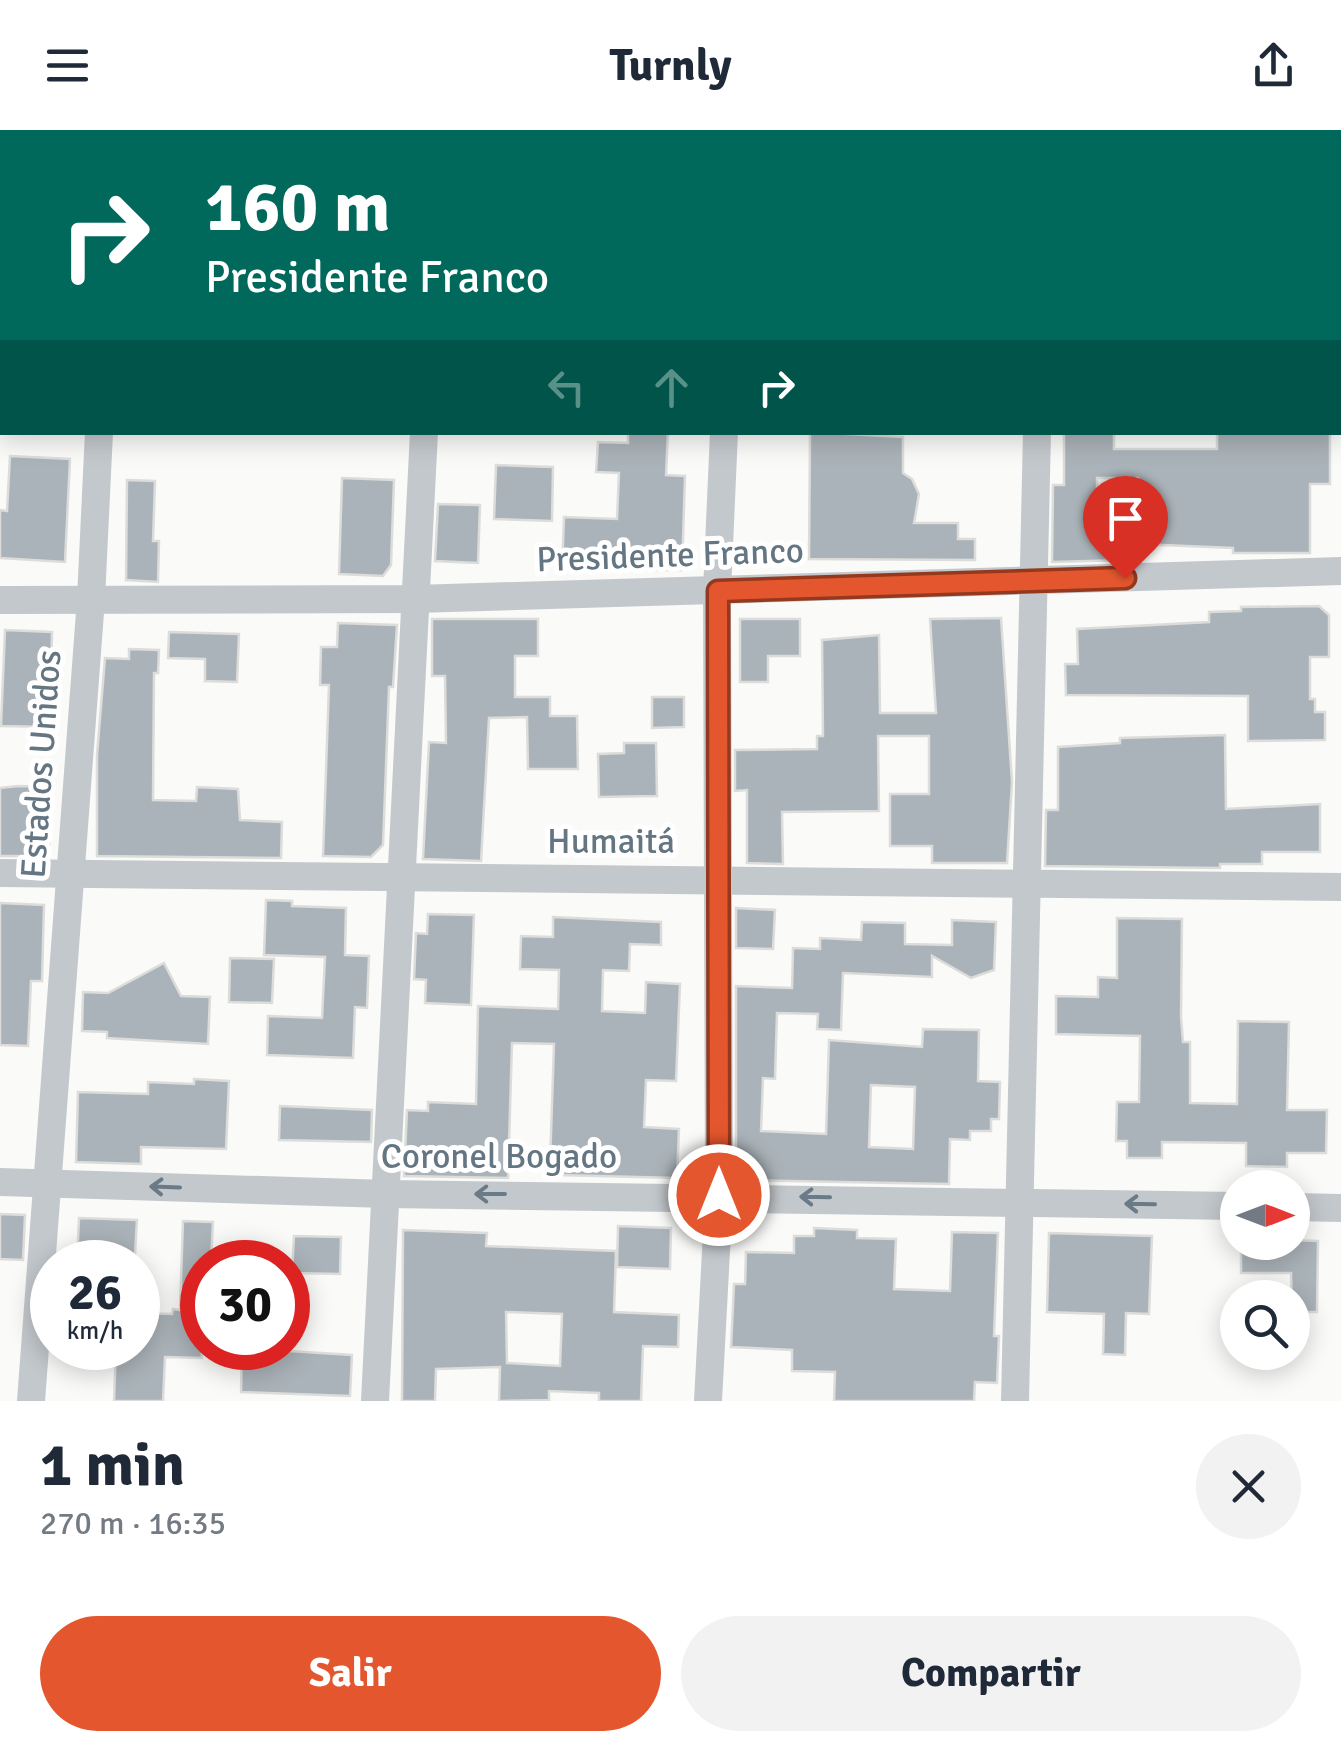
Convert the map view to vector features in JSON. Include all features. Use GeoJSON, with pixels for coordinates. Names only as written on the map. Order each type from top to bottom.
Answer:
{"type":"FeatureCollection","features":[{"type":"Feature","properties":{"kind":"street","name":"Estados Unidos"},"geometry":{"type":"LineString","coordinates":[[32,1401],[91,600],[99,435]]}},
{"type":"Feature","properties":{"kind":"street"},"geometry":{"type":"LineString","coordinates":[[376,1401],[424,435]]}},
{"type":"Feature","properties":{"kind":"street"},"geometry":{"type":"LineString","coordinates":[[708,1401],[719,1195],[718,591],[724,435]]}},
{"type":"Feature","properties":{"kind":"street"},"geometry":{"type":"LineString","coordinates":[[1015,1401],[1037,435]]}},
{"type":"Feature","properties":{"kind":"street","name":"Presidente Franco"},"geometry":{"type":"LineString","coordinates":[[0,600],[415,600],[1341,571]]}},
{"type":"Feature","properties":{"kind":"street","name":"Humaitá"},"geometry":{"type":"LineString","coordinates":[[0,873],[1341,887]]}},
{"type":"Feature","properties":{"kind":"street","name":"Coronel Bogado"},"geometry":{"type":"LineString","coordinates":[[0,1182],[387,1194],[719,1195],[1220,1206]]}},
{"type":"Feature","properties":{"kind":"street"},"geometry":{"type":"LineString","coordinates":[[1310,1207],[1341,1208]]}},
{"type":"Feature","properties":{"kind":"building"},"geometry":{"type":"Polygon","coordinates":[[[628,435],[668,435],[666,475],[685,476],[682,570],[562,570],[564,517],[617,519],[619,473],[596,472],[598,442],[628,443],[628,435]]]}},
{"type":"Feature","properties":{"kind":"building"},"geometry":{"type":"Polygon","coordinates":[[[810,435],[903,437],[903,473],[912,479],[919,494],[914,523],[958,523],[958,539],[975,539],[975,560],[809,559],[810,435]]]}},
{"type":"Feature","properties":{"kind":"building"},"geometry":{"type":"Polygon","coordinates":[[[1064,435],[1114,435],[1114,449],[1217,449],[1217,435],[1330,435],[1330,484],[1310,484],[1310,553],[1233,553],[1233,548],[1138,544],[1138,478],[1097,478],[1097,528],[1125,528],[1125,560],[1052,562],[1053,485],[1064,485],[1064,435]]]}},
{"type":"Feature","properties":{"kind":"building"},"geometry":{"type":"Polygon","coordinates":[[[10,456],[70,459],[65,562],[0,558],[0,510],[7,511],[10,456]]]}},
{"type":"Feature","properties":{"kind":"building"},"geometry":{"type":"Polygon","coordinates":[[[496,465],[553,467],[552,521],[494,519],[496,465]]]}},
{"type":"Feature","properties":{"kind":"building"},"geometry":{"type":"Polygon","coordinates":[[[342,478],[394,480],[391,565],[383,576],[339,574],[342,478]]]}},
{"type":"Feature","properties":{"kind":"building"},"geometry":{"type":"Polygon","coordinates":[[[127,480],[155,481],[153,541],[159,541],[158,582],[126,580],[127,480]]]}},
{"type":"Feature","properties":{"kind":"building"},"geometry":{"type":"Polygon","coordinates":[[[438,504],[480,505],[478,563],[435,561],[438,504]]]}},
{"type":"Feature","properties":{"kind":"building"},"geometry":{"type":"Polygon","coordinates":[[[1319,606],[1329,615],[1329,657],[1310,657],[1310,699],[1315,699],[1315,712],[1325,712],[1325,740],[1248,741],[1248,696],[1066,695],[1065,664],[1078,664],[1077,629],[1209,622],[1209,612],[1241,611],[1241,607],[1319,606]]]}},
{"type":"Feature","properties":{"kind":"building"},"geometry":{"type":"Polygon","coordinates":[[[1001,618],[1012,782],[1007,863],[932,863],[932,846],[890,846],[890,794],[929,794],[929,736],[878,736],[879,811],[782,812],[783,864],[747,863],[747,790],[735,791],[735,750],[817,749],[817,736],[823,736],[822,640],[879,635],[880,713],[936,713],[930,619],[1001,618]]]}},
{"type":"Feature","properties":{"kind":"building"},"geometry":{"type":"Polygon","coordinates":[[[432,619],[538,619],[538,656],[515,656],[515,697],[550,697],[550,716],[577,716],[578,769],[528,769],[527,717],[489,718],[481,861],[423,859],[429,742],[446,743],[445,676],[432,676],[432,619]]]}},
{"type":"Feature","properties":{"kind":"building"},"geometry":{"type":"Polygon","coordinates":[[[740,619],[800,619],[800,656],[768,656],[768,682],[740,682],[740,619]]]}},
{"type":"Feature","properties":{"kind":"building"},"geometry":{"type":"Polygon","coordinates":[[[338,623],[397,625],[393,687],[389,687],[383,845],[371,857],[323,856],[329,685],[320,685],[321,647],[337,647],[338,623]]]}},
{"type":"Feature","properties":{"kind":"building"},"geometry":{"type":"Polygon","coordinates":[[[5,630],[52,632],[50,727],[1,726],[5,630]]]}},
{"type":"Feature","properties":{"kind":"building"},"geometry":{"type":"Polygon","coordinates":[[[169,632],[239,634],[237,682],[205,681],[205,659],[168,658],[169,632]]]}},
{"type":"Feature","properties":{"kind":"building"},"geometry":{"type":"Polygon","coordinates":[[[129,649],[159,650],[158,673],[154,673],[153,800],[196,801],[197,787],[238,789],[240,820],[282,822],[281,858],[97,856],[97,755],[105,658],[129,659],[129,649]]]}},
{"type":"Feature","properties":{"kind":"building"},"geometry":{"type":"Polygon","coordinates":[[[652,697],[684,697],[684,727],[652,728],[652,697]]]}},
{"type":"Feature","properties":{"kind":"building"},"geometry":{"type":"Polygon","coordinates":[[[1225,735],[1226,809],[1320,804],[1320,852],[1262,852],[1262,864],[1220,864],[1220,868],[1045,866],[1046,810],[1058,810],[1058,747],[1120,743],[1120,738],[1225,735]]]}},
{"type":"Feature","properties":{"kind":"building"},"geometry":{"type":"Polygon","coordinates":[[[624,743],[656,743],[657,796],[599,797],[598,754],[624,753],[624,743]]]}},
{"type":"Feature","properties":{"kind":"building"},"geometry":{"type":"Polygon","coordinates":[[[51,787],[49,856],[0,856],[0,788],[51,787]]]}},
{"type":"Feature","properties":{"kind":"building"},"geometry":{"type":"Polygon","coordinates":[[[266,900],[292,901],[292,906],[346,908],[345,955],[369,956],[367,1008],[355,1007],[353,1058],[267,1055],[268,1016],[322,1018],[325,957],[264,955],[266,900]]]}},
{"type":"Feature","properties":{"kind":"building"},"geometry":{"type":"Polygon","coordinates":[[[0,903],[44,905],[42,981],[31,981],[28,1046],[0,1045],[0,903]]]}},
{"type":"Feature","properties":{"kind":"building"},"geometry":{"type":"Polygon","coordinates":[[[736,908],[775,910],[773,949],[736,948],[736,908]]]}},
{"type":"Feature","properties":{"kind":"building"},"geometry":{"type":"Polygon","coordinates":[[[428,914],[474,915],[471,1005],[425,1003],[426,980],[414,979],[416,933],[427,934],[428,914]]]}},
{"type":"Feature","properties":{"kind":"building"},"geometry":{"type":"Polygon","coordinates":[[[553,917],[661,922],[661,945],[630,944],[629,971],[603,970],[602,1011],[645,1013],[646,982],[680,984],[676,1081],[646,1080],[644,1127],[679,1129],[677,1178],[558,1175],[558,1164],[550,1164],[554,1044],[512,1043],[508,1178],[404,1176],[407,1110],[428,1111],[428,1102],[476,1104],[478,1006],[558,1009],[559,970],[520,969],[521,936],[553,937],[553,917]]]}},
{"type":"Feature","properties":{"kind":"building"},"geometry":{"type":"Polygon","coordinates":[[[1117,918],[1182,919],[1181,1017],[1183,1042],[1190,1042],[1190,1103],[1237,1104],[1238,1021],[1289,1022],[1287,1110],[1327,1110],[1326,1153],[1287,1153],[1287,1167],[1246,1166],[1246,1143],[1162,1142],[1162,1158],[1127,1158],[1127,1141],[1116,1141],[1117,1102],[1139,1102],[1140,1036],[1056,1034],[1056,996],[1098,997],[1098,977],[1117,978],[1117,918]]]}},
{"type":"Feature","properties":{"kind":"building"},"geometry":{"type":"Polygon","coordinates":[[[952,920],[996,922],[994,970],[971,978],[932,956],[932,977],[843,973],[841,1030],[817,1029],[818,1014],[777,1013],[775,1079],[763,1078],[761,1131],[826,1134],[829,1040],[922,1047],[923,1029],[979,1030],[978,1081],[1000,1082],[999,1119],[991,1119],[991,1131],[970,1131],[970,1140],[950,1139],[949,1184],[736,1180],[736,986],[792,988],[793,948],[820,949],[820,938],[861,940],[862,922],[905,923],[905,944],[952,945],[952,920]],[[871,1085],[869,1147],[913,1149],[915,1087],[871,1085]]]}},
{"type":"Feature","properties":{"kind":"building"},"geometry":{"type":"Polygon","coordinates":[[[230,958],[274,959],[272,1003],[229,1002],[230,958]]]}},
{"type":"Feature","properties":{"kind":"building"},"geometry":{"type":"Polygon","coordinates":[[[164,963],[181,996],[210,997],[208,1044],[107,1038],[107,1032],[82,1031],[83,992],[108,993],[164,963]]]}},
{"type":"Feature","properties":{"kind":"building"},"geometry":{"type":"Polygon","coordinates":[[[194,1079],[229,1081],[226,1149],[141,1147],[141,1164],[76,1162],[78,1092],[148,1094],[148,1082],[194,1084],[194,1079]]]}},
{"type":"Feature","properties":{"kind":"building"},"geometry":{"type":"Polygon","coordinates":[[[280,1106],[372,1110],[371,1142],[279,1140],[280,1106]]]}},
{"type":"Feature","properties":{"kind":"building"},"geometry":{"type":"Polygon","coordinates":[[[0,1214],[25,1215],[23,1260],[0,1259],[0,1214]]]}},
{"type":"Feature","properties":{"kind":"building"},"geometry":{"type":"Polygon","coordinates":[[[79,1218],[137,1220],[136,1240],[78,1240],[79,1218]]]}},
{"type":"Feature","properties":{"kind":"building"},"geometry":{"type":"Polygon","coordinates":[[[183,1221],[213,1222],[212,1240],[182,1240],[183,1221]]]}},
{"type":"Feature","properties":{"kind":"building"},"geometry":{"type":"Polygon","coordinates":[[[618,1226],[671,1228],[670,1269],[617,1267],[618,1226]]]}},
{"type":"Feature","properties":{"kind":"building"},"geometry":{"type":"Polygon","coordinates":[[[814,1228],[857,1230],[857,1238],[896,1239],[894,1289],[950,1291],[952,1232],[998,1233],[994,1336],[999,1336],[997,1383],[975,1382],[974,1401],[834,1401],[835,1372],[792,1371],[792,1350],[731,1347],[734,1284],[745,1284],[746,1252],[794,1253],[794,1236],[814,1236],[814,1228]]]}},
{"type":"Feature","properties":{"kind":"building"},"geometry":{"type":"Polygon","coordinates":[[[403,1230],[487,1233],[486,1246],[616,1251],[614,1312],[679,1315],[678,1347],[643,1346],[641,1401],[599,1401],[599,1393],[549,1391],[549,1400],[499,1401],[500,1367],[436,1369],[435,1401],[402,1401],[403,1230]],[[506,1312],[507,1363],[560,1366],[562,1314],[506,1312]]]}},
{"type":"Feature","properties":{"kind":"building"},"geometry":{"type":"Polygon","coordinates":[[[1049,1233],[1152,1236],[1149,1314],[1126,1313],[1125,1355],[1103,1354],[1104,1314],[1047,1312],[1049,1233]]]}},
{"type":"Feature","properties":{"kind":"building"},"geometry":{"type":"Polygon","coordinates":[[[294,1236],[341,1237],[340,1274],[310,1273],[310,1240],[294,1240],[294,1236]]]}},
{"type":"Feature","properties":{"kind":"building"},"geometry":{"type":"Polygon","coordinates":[[[1310,1241],[1318,1241],[1317,1312],[1310,1312],[1310,1280],[1291,1280],[1291,1273],[1241,1273],[1241,1260],[1310,1260],[1310,1241]]]}},
{"type":"Feature","properties":{"kind":"building"},"geometry":{"type":"Polygon","coordinates":[[[173,1309],[180,1310],[180,1357],[165,1357],[163,1401],[114,1401],[115,1370],[160,1370],[160,1314],[172,1314],[173,1309]]]}},
{"type":"Feature","properties":{"kind":"building"},"geometry":{"type":"Polygon","coordinates":[[[310,1352],[352,1355],[350,1396],[241,1392],[242,1370],[310,1370],[310,1352]]]}},
{"type":"Feature","properties":{"kind":"route"},"geometry":{"type":"LineString","coordinates":[[719,1195],[718,591],[1125,578]]}}]}
